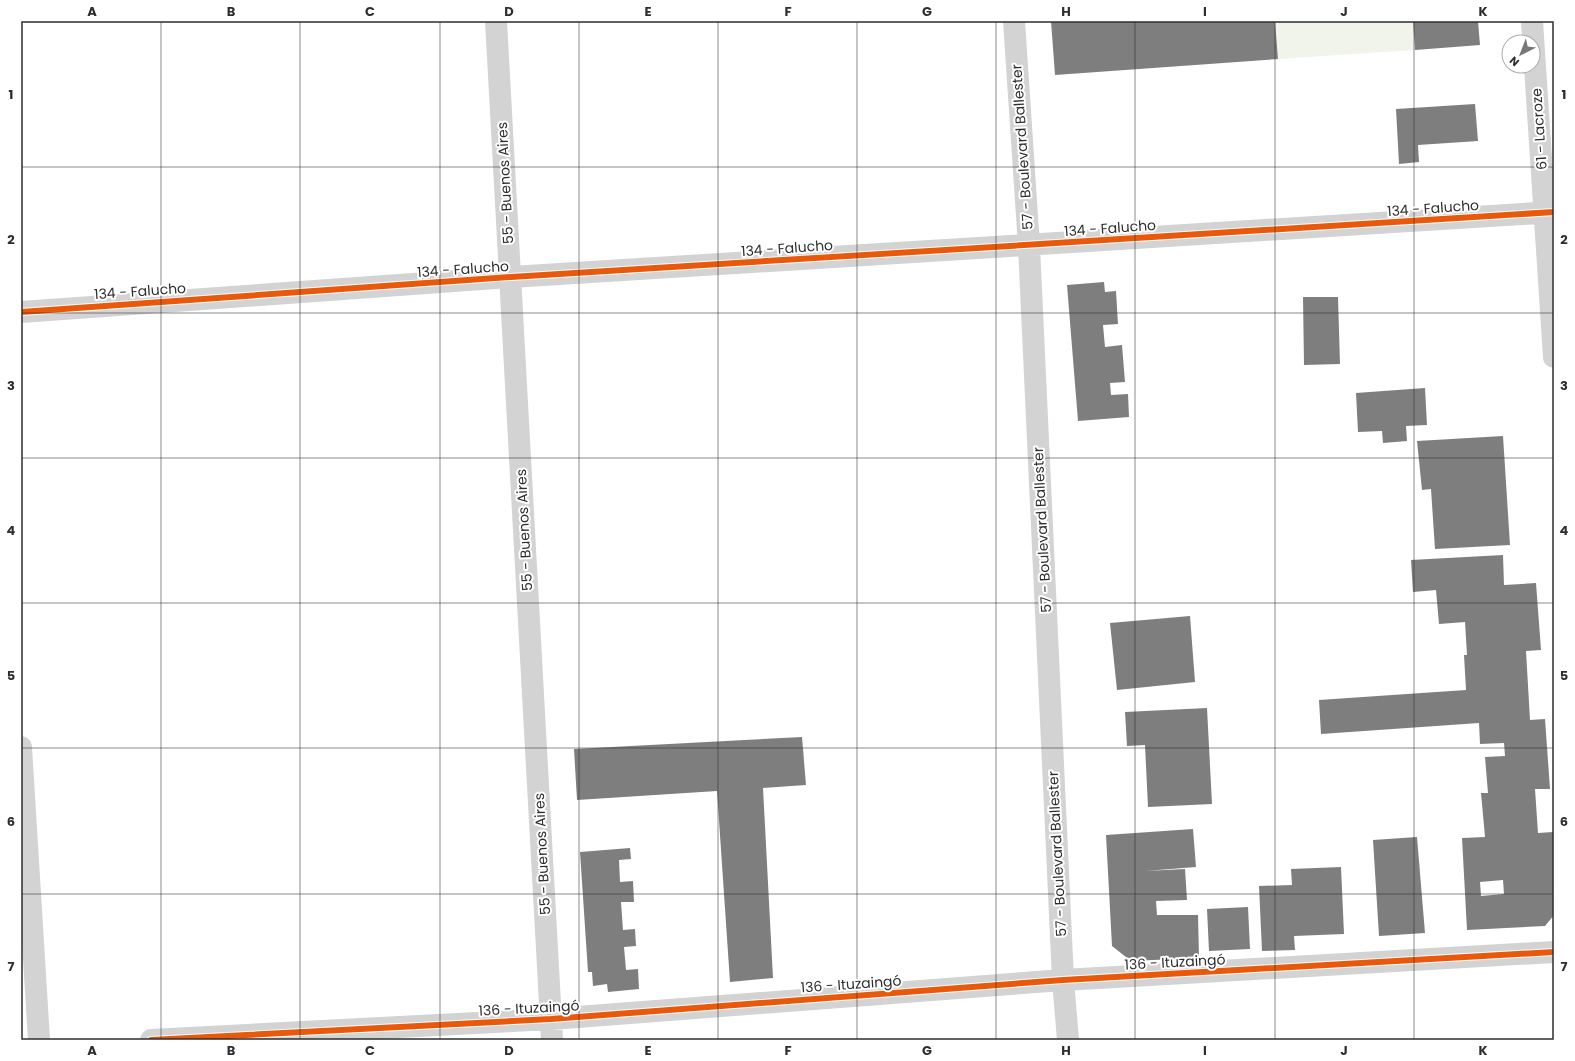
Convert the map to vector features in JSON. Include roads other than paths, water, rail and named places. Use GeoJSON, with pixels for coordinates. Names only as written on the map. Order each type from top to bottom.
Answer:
{"type":"FeatureCollection","features":[{"type":"Feature","properties":{"kind":"street","name":"55 - Buenos Aires"},"geometry":{"type":"LineString","coordinates":[[496,21],[551,1030]]}},
{"type":"Feature","properties":{"kind":"street","name":"57 - Boulevard Ballester"},"geometry":{"type":"LineString","coordinates":[[1014,21],[1029,246],[1063,980],[1068,1040]]}},
{"type":"Feature","properties":{"kind":"street","name":"61 - Lacroze"},"geometry":{"type":"LineString","coordinates":[[1532,21],[1549,212],[1554,357]]}},
{"type":"Feature","properties":{"kind":"street","name":"134 - Falucho"},"geometry":{"type":"LineString","coordinates":[[21,312],[511,277],[1029,246],[1549,212]]}},
{"type":"Feature","properties":{"kind":"street"},"geometry":{"type":"LineString","coordinates":[[21,747],[39,1040]]}},
{"type":"Feature","properties":{"kind":"street","name":"136 - Ituzaingó"},"geometry":{"type":"LineString","coordinates":[[151,1040],[551,1030],[1063,980],[1554,952]]}}]}
